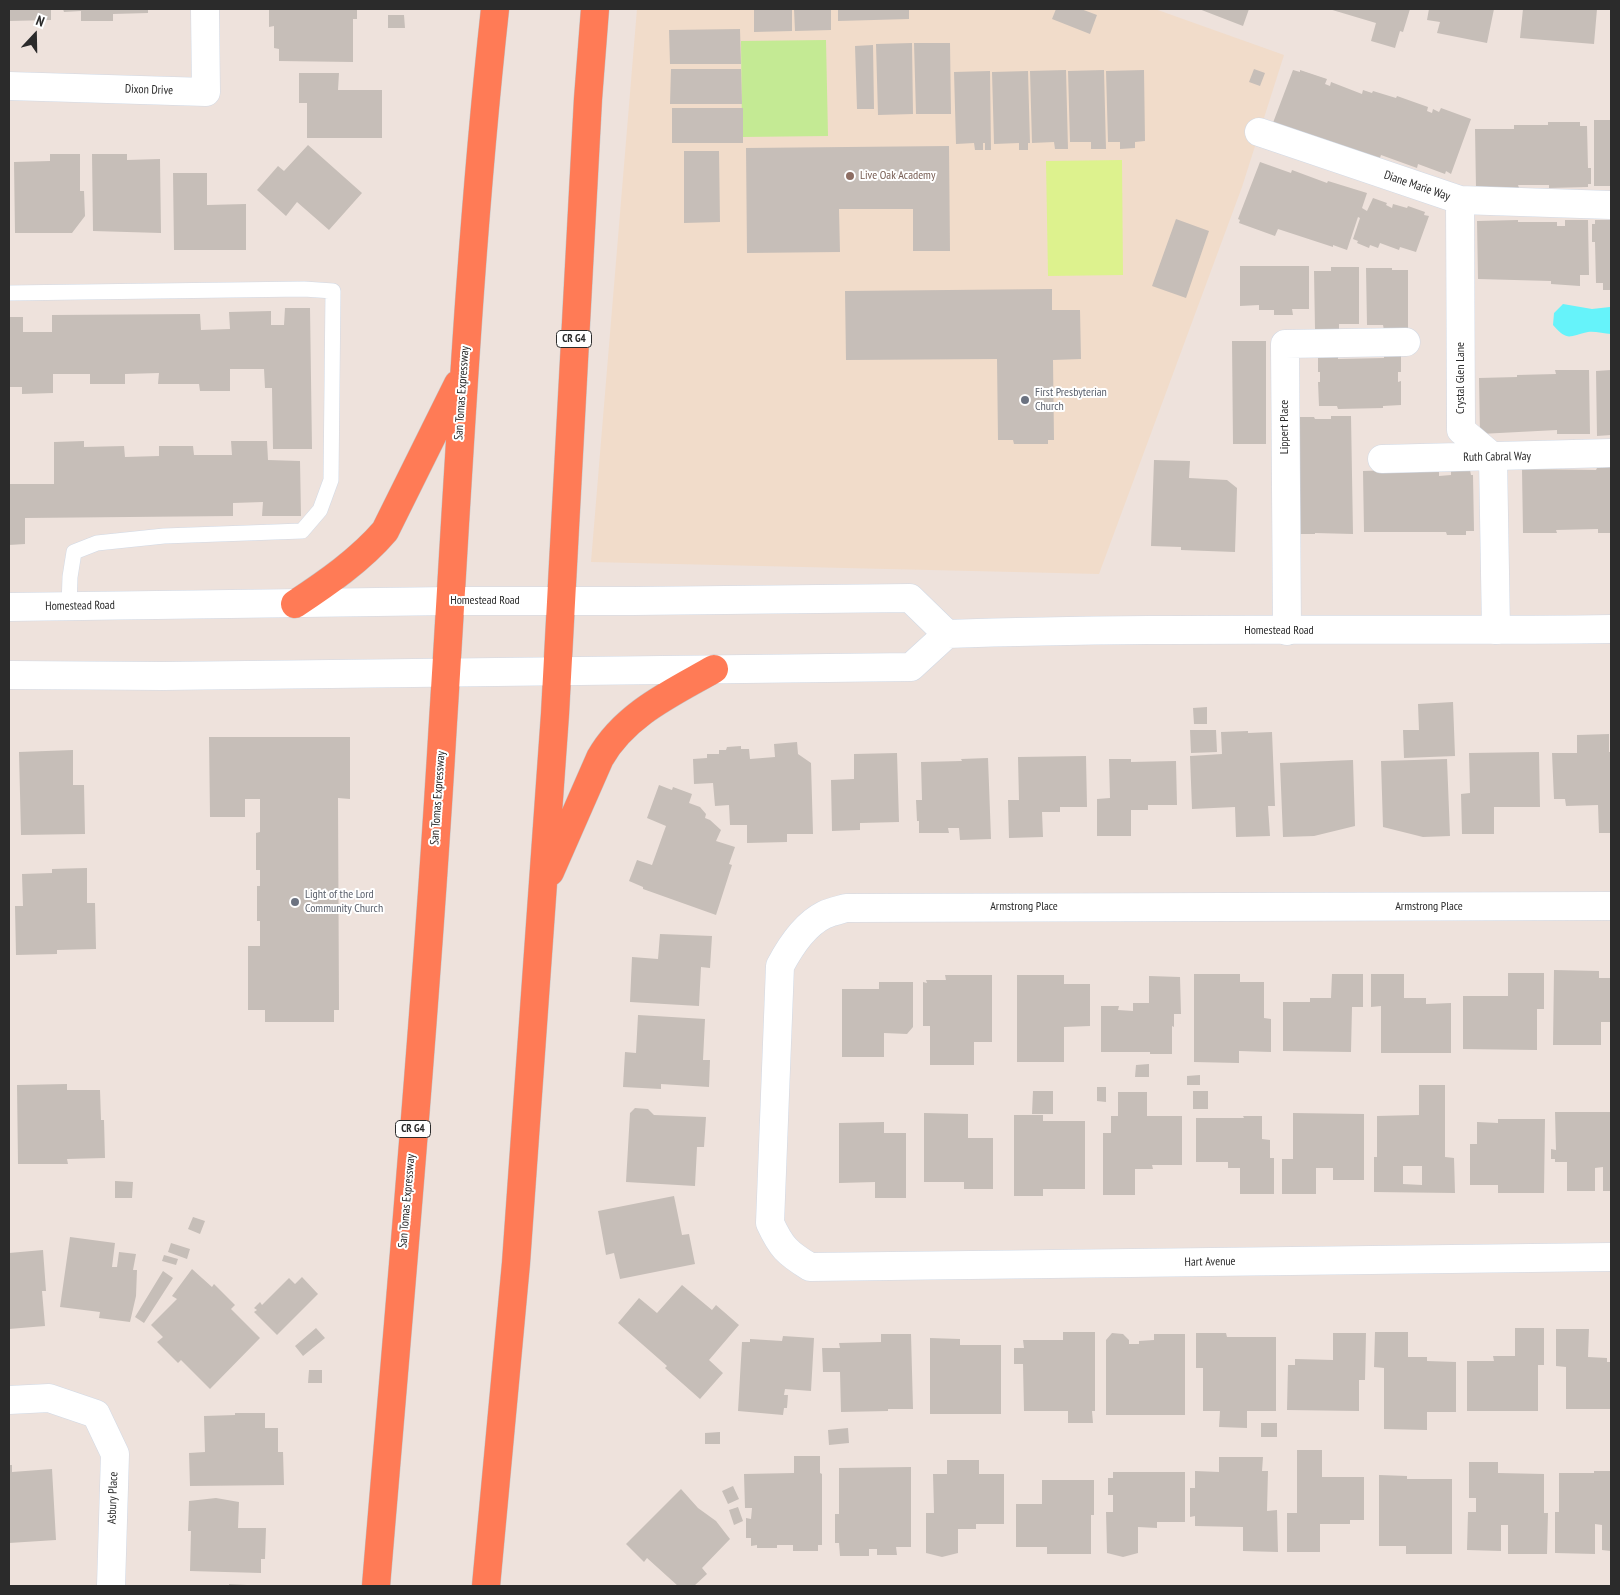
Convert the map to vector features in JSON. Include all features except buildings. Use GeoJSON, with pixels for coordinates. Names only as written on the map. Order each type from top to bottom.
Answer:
{"type":"FeatureCollection","features":[{"type":"Feature","properties":{"kind":"highway","name":"San Tomas Expressway"},"geometry":{"type":"LineString","coordinates":[[376,1586],[417,1077],[446,672],[463,374],[482,131],[495,9]]}},
{"type":"Feature","properties":{"kind":"highway","name":"CR G4"},"geometry":{"type":"LineString","coordinates":[[486,1586],[516,1263],[558,670],[587,119],[595,9]]}},
{"type":"Feature","properties":{"kind":"highway"},"geometry":{"type":"LineString","coordinates":[[296,604],[325,584],[374,544],[385,531],[463,374]]}},
{"type":"Feature","properties":{"kind":"highway"},"geometry":{"type":"LineString","coordinates":[[542,892],[600,758],[608,744],[621,729],[639,714],[662,698],[714,669]]}},
{"type":"Feature","properties":{"kind":"street","name":"Dixon Drive"},"geometry":{"type":"LineString","coordinates":[[9,86],[206,92],[205,9]]}},
{"type":"Feature","properties":{"kind":"street","name":"Diane Marie Way"},"geometry":{"type":"LineString","coordinates":[[1259,132],[1460,200],[1611,205]]}},
{"type":"Feature","properties":{"kind":"street","name":"Crystal Glen Lane"},"geometry":{"type":"LineString","coordinates":[[1460,200],[1461,430],[1494,457]]}},
{"type":"Feature","properties":{"kind":"street","name":"Lippert Place"},"geometry":{"type":"LineString","coordinates":[[1287,631],[1285,344],[1406,342]]}},
{"type":"Feature","properties":{"kind":"street","name":"Ruth Cabral Way"},"geometry":{"type":"LineString","coordinates":[[1382,459],[1611,454]]}},
{"type":"Feature","properties":{"kind":"street"},"geometry":{"type":"LineString","coordinates":[[1494,457],[1496,630]]}},
{"type":"Feature","properties":{"kind":"street","name":"Homestead Road"},"geometry":{"type":"LineString","coordinates":[[9,607],[450,601],[910,598],[947,634],[1042,631],[1611,628]]}},
{"type":"Feature","properties":{"kind":"street"},"geometry":{"type":"LineString","coordinates":[[9,675],[164,676],[911,667],[947,634]]}},
{"type":"Feature","properties":{"kind":"street","name":"Armstrong Place"},"geometry":{"type":"LineString","coordinates":[[810,1267],[779,1244],[770,1223],[780,966],[790,947],[805,930],[823,915],[846,908],[1611,906]]}},
{"type":"Feature","properties":{"kind":"street","name":"Hart Avenue"},"geometry":{"type":"LineString","coordinates":[[810,1267],[1611,1257]]}},
{"type":"Feature","properties":{"kind":"street","name":"Asbury Place"},"geometry":{"type":"LineString","coordinates":[[9,1400],[49,1398],[96,1414],[115,1454],[111,1586]]}},
{"type":"Feature","properties":{"kind":"lane"},"geometry":{"type":"LineString","coordinates":[[9,293],[333,290],[331,480],[320,510],[302,531],[164,536],[97,543],[74,552],[70,578],[69,607]]}},
{"type":"Feature","properties":{"kind":"shaded area"},"geometry":{"type":"Polygon","coordinates":[[[637,9],[1155,9],[1284,55],[1242,187],[1099,574],[591,562],[637,9]]]}},
{"type":"Feature","properties":{"kind":"green space"},"geometry":{"type":"Polygon","coordinates":[[[826,40],[828,136],[742,137],[741,41],[826,40]]]}},
{"type":"Feature","properties":{"kind":"green space"},"geometry":{"type":"Polygon","coordinates":[[[1122,160],[1123,275],[1048,276],[1046,161],[1122,160]]]}},
{"type":"Feature","properties":{"kind":"water"},"geometry":{"type":"Polygon","coordinates":[[[1563,304],[1592,309],[1610,307],[1611,334],[1588,332],[1566,336],[1562,334],[1553,325],[1554,313],[1563,304]]]}},
{"type":"Feature","properties":{"kind":"place","name":"Live Oak Academy"},"geometry":{"type":"Point","coordinates":[850,176]}},
{"type":"Feature","properties":{"kind":"place","name":"First Presbyterian Church"},"geometry":{"type":"Point","coordinates":[1025,400]}},
{"type":"Feature","properties":{"kind":"place","name":"Light of the Lord Community Church"},"geometry":{"type":"Point","coordinates":[295,902]}}]}
